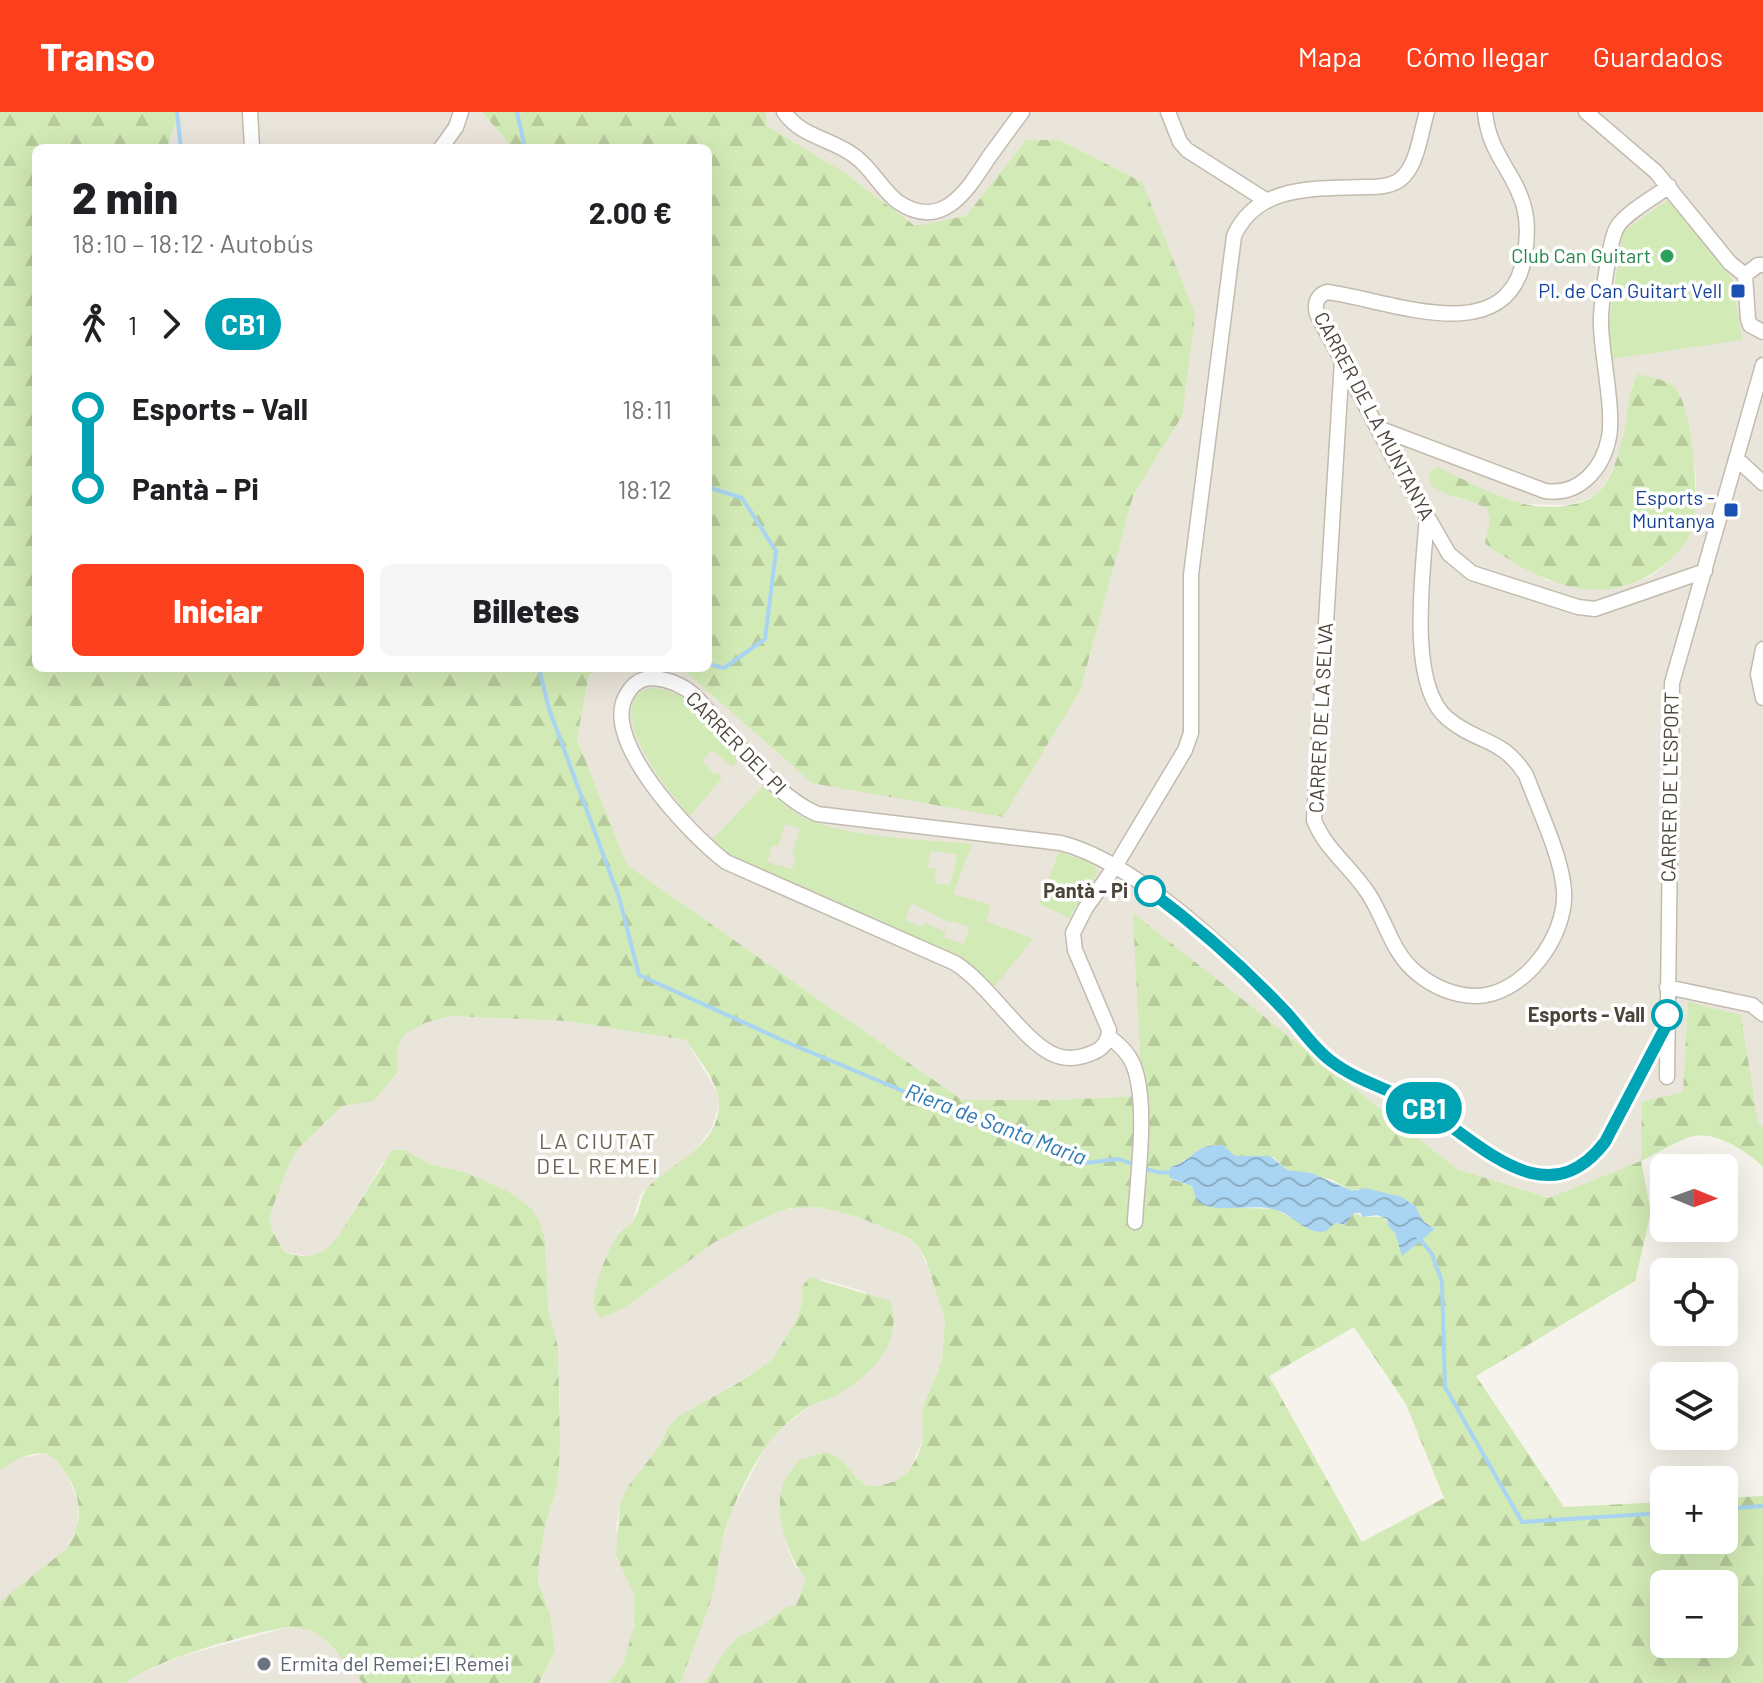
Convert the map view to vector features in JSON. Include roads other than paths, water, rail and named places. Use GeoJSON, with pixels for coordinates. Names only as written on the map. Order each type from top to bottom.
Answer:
{"type":"FeatureCollection","features":[{"type":"Feature","properties":{"kind":"street"},"geometry":{"type":"LineString","coordinates":[[250,112],[252,144]]}},
{"type":"Feature","properties":{"kind":"street"},"geometry":{"type":"LineString","coordinates":[[444,144],[456,127],[461,112]]}},
{"type":"Feature","properties":{"kind":"street"},"geometry":{"type":"LineString","coordinates":[[784,112],[805,132],[855,156],[898,202],[912,209],[930,211],[949,206],[963,196],[1022,112]]}},
{"type":"Feature","properties":{"kind":"street"},"geometry":{"type":"LineString","coordinates":[[1168,112],[1180,142],[1187,150],[1267,201]]}},
{"type":"Feature","properties":{"kind":"street"},"geometry":{"type":"LineString","coordinates":[[1135,1222],[1141,1111],[1134,1066],[1128,1054],[1108,1036],[1107,1022],[1075,950],[1073,933],[1185,750],[1191,733],[1191,575],[1234,236],[1245,216],[1278,195],[1298,190],[1384,186],[1399,180],[1411,165],[1427,112]]}},
{"type":"Feature","properties":{"kind":"street","name":"CARRER DE LA MUNTANYA"},"geometry":{"type":"LineString","coordinates":[[1485,112],[1489,140],[1516,188],[1527,221],[1525,256],[1508,296],[1479,312],[1441,314],[1338,293],[1323,293],[1315,309],[1449,554],[1472,573],[1578,607],[1603,608],[1705,571]]}},
{"type":"Feature","properties":{"kind":"street"},"geometry":{"type":"LineString","coordinates":[[1586,112],[1669,186],[1730,263],[1745,275],[1748,319],[1750,325],[1763,332]]}},
{"type":"Feature","properties":{"kind":"street"},"geometry":{"type":"LineString","coordinates":[[1378,428],[1545,491],[1563,492],[1586,480],[1599,462],[1609,437],[1600,323],[1615,232],[1626,218],[1669,186]]}},
{"type":"Feature","properties":{"kind":"street"},"geometry":{"type":"LineString","coordinates":[[1745,275],[1758,265],[1763,265]]}},
{"type":"Feature","properties":{"kind":"street","name":"CARRER DE LA SELVA"},"geometry":{"type":"LineString","coordinates":[[1342,360],[1314,820],[1335,854],[1369,894],[1384,928],[1408,966],[1440,988],[1475,996],[1501,990],[1526,974],[1538,961],[1556,933],[1562,916],[1563,881],[1526,775],[1520,766],[1507,751],[1451,722],[1431,697],[1421,642],[1427,515]]}},
{"type":"Feature","properties":{"kind":"street","name":"CARRER DE L'ESPORT"},"geometry":{"type":"LineString","coordinates":[[1667,1077],[1672,683],[1763,365]]}},
{"type":"Feature","properties":{"kind":"street"},"geometry":{"type":"LineString","coordinates":[[1736,458],[1763,483]]}},
{"type":"Feature","properties":{"kind":"street"},"geometry":{"type":"LineString","coordinates":[[1763,649],[1758,674],[1763,698]]}},
{"type":"Feature","properties":{"kind":"street","name":"CARRER DEL PI"},"geometry":{"type":"LineString","coordinates":[[1108,1036],[1100,1050],[1075,1058],[1057,1056],[1033,1040],[978,981],[955,963],[726,862],[677,816],[641,768],[622,726],[623,701],[634,685],[647,679],[669,681],[685,688],[779,789],[800,806],[817,814],[1061,843],[1116,865]]}},
{"type":"Feature","properties":{"kind":"street"},"geometry":{"type":"LineString","coordinates":[[1116,865],[1197,927],[1284,1009],[1329,1060],[1357,1077],[1415,1103],[1491,1156],[1525,1173],[1549,1174],[1571,1170],[1597,1153],[1667,1024]]}},
{"type":"Feature","properties":{"kind":"street"},"geometry":{"type":"LineString","coordinates":[[1667,987],[1752,1005],[1763,1014]]}},
{"type":"Feature","properties":{"kind":"water"},"geometry":{"type":"Polygon","coordinates":[[[1223,1145],[1235,1156],[1270,1156],[1287,1170],[1311,1173],[1353,1191],[1365,1188],[1402,1197],[1415,1206],[1424,1222],[1435,1229],[1402,1256],[1387,1219],[1377,1215],[1363,1217],[1360,1213],[1354,1213],[1345,1225],[1336,1223],[1325,1231],[1315,1231],[1276,1210],[1206,1205],[1197,1201],[1192,1186],[1170,1178],[1170,1167],[1205,1147],[1223,1145]]]}},
{"type":"Feature","properties":{"kind":"waterway","name":"Riera de Santa Maria"},"geometry":{"type":"LineString","coordinates":[[177,112],[181,144]]}},
{"type":"Feature","properties":{"kind":"waterway"},"geometry":{"type":"LineString","coordinates":[[517,112],[524,144]]}},
{"type":"Feature","properties":{"kind":"waterway","name":"Riera de Santa Maria"},"geometry":{"type":"LineString","coordinates":[[712,488],[742,498],[776,551],[765,639],[724,668],[712,665]]}},
{"type":"Feature","properties":{"kind":"waterway","name":"Riera de Santa Maria"},"geometry":{"type":"LineString","coordinates":[[540,672],[549,709],[619,897],[639,975],[791,1044],[1085,1163],[1119,1159],[1135,1165]]}},
{"type":"Feature","properties":{"kind":"waterway","name":"Riera de Santa Maria"},"geometry":{"type":"LineString","coordinates":[[1143,1168],[1173,1173]]}},
{"type":"Feature","properties":{"kind":"waterway","name":"Riera de Santa Maria"},"geometry":{"type":"LineString","coordinates":[[1418,1237],[1432,1254],[1442,1282],[1445,1387],[1522,1522],[1650,1514]]}},
{"type":"Feature","properties":{"kind":"waterway","name":"Riera de Santa Maria"},"geometry":{"type":"LineString","coordinates":[[1738,1508],[1763,1506]]}},
{"type":"Feature","properties":{"kind":"place","name":"Club Can Guitart"},"geometry":{"type":"Point","coordinates":[1667,256]}},
{"type":"Feature","properties":{"kind":"place","name":"Pl. de Can Guitart Vell"},"geometry":{"type":"Point","coordinates":[1738,291]}},
{"type":"Feature","properties":{"kind":"place","name":"Esports - Muntanya"},"geometry":{"type":"Point","coordinates":[1731,510]}},
{"type":"Feature","properties":{"kind":"place","name":"Pantà - Pi"},"geometry":{"type":"Point","coordinates":[1150,891]}},
{"type":"Feature","properties":{"kind":"place","name":"Esports - Vall"},"geometry":{"type":"Point","coordinates":[1667,1015]}},
{"type":"Feature","properties":{"kind":"place","name":"Ermita del Remei;El Remei"},"geometry":{"type":"Point","coordinates":[264,1664]}},
{"type":"Feature","properties":{"kind":"district","name":"LA CIUTAT DEL REMEI"},"geometry":{"type":"Point","coordinates":[598,1154]}}]}
